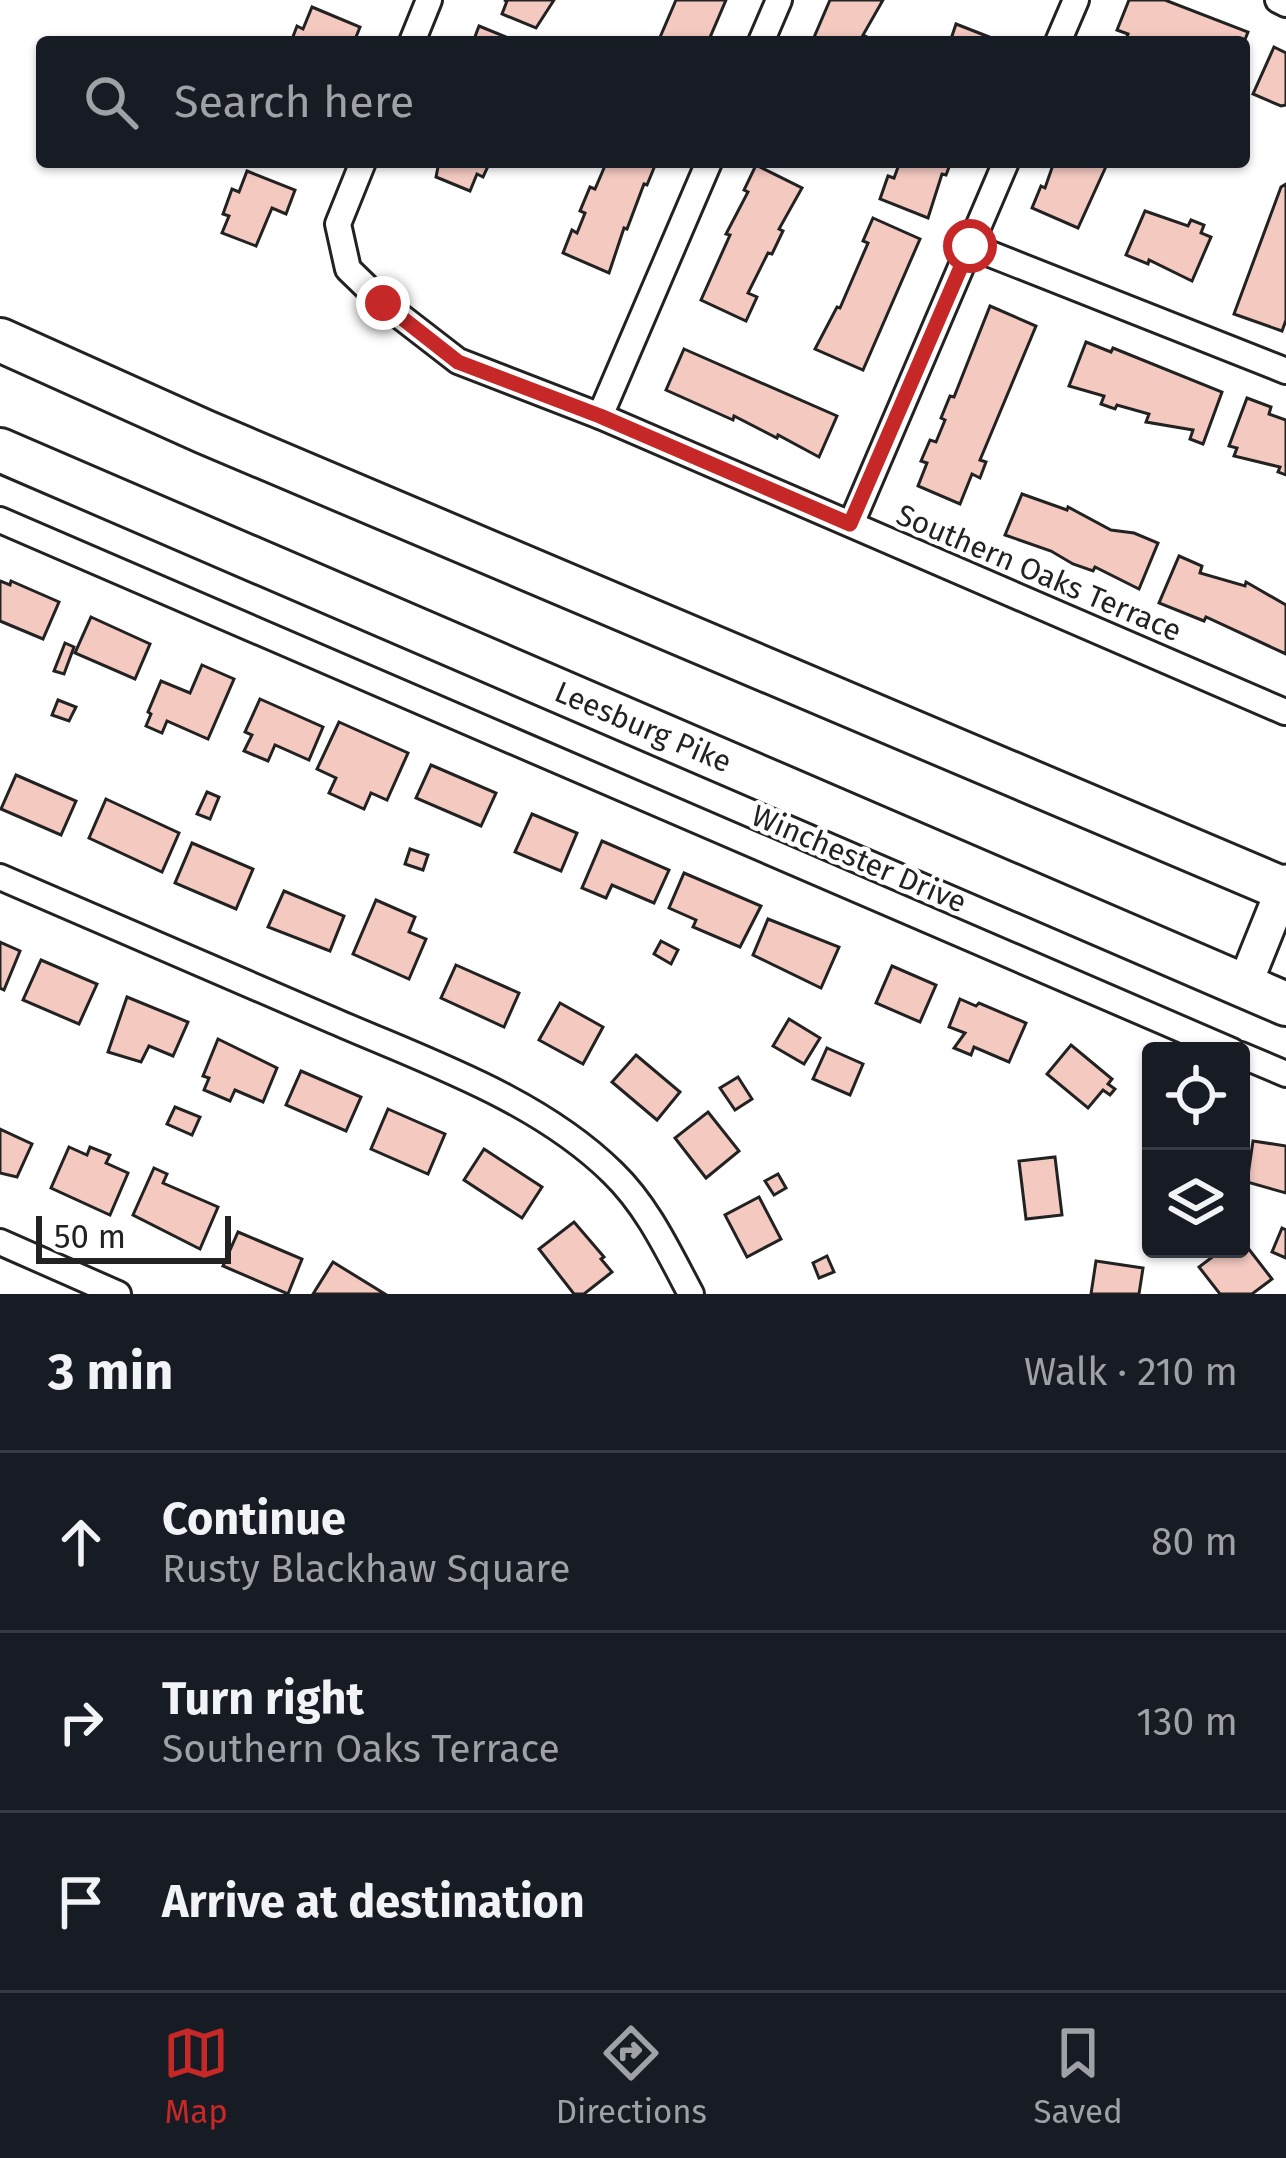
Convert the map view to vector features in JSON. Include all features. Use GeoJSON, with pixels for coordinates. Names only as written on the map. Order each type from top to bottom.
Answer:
{"type":"FeatureCollection","features":[{"type":"Feature","properties":{"kind":"highway"},"geometry":{"type":"LineString","coordinates":[[0,340],[227,441],[1285,887]]}},
{"type":"Feature","properties":{"kind":"highway","name":"Leesburg Pike"},"geometry":{"type":"LineString","coordinates":[[0,450],[1286,1004]]}},
{"type":"Feature","properties":{"kind":"street"},"geometry":{"type":"LineString","coordinates":[[414,36],[429,0]]}},
{"type":"Feature","properties":{"kind":"street"},"geometry":{"type":"LineString","coordinates":[[764,36],[779,0]]}},
{"type":"Feature","properties":{"kind":"street"},"geometry":{"type":"LineString","coordinates":[[1061,36],[1076,0]]}},
{"type":"Feature","properties":{"kind":"street"},"geometry":{"type":"LineString","coordinates":[[1278,0],[1286,4]]}},
{"type":"Feature","properties":{"kind":"street","name":"Southern Oaks Terrace"},"geometry":{"type":"LineString","coordinates":[[361,168],[338,224],[348,269],[458,362],[600,416],[1285,712]]}},
{"type":"Feature","properties":{"kind":"street"},"geometry":{"type":"LineString","coordinates":[[600,416],[706,168]]}},
{"type":"Feature","properties":{"kind":"street"},"geometry":{"type":"LineString","coordinates":[[850,524],[1003,168]]}},
{"type":"Feature","properties":{"kind":"street"},"geometry":{"type":"LineString","coordinates":[[970,246],[1286,371]]}},
{"type":"Feature","properties":{"kind":"street","name":"Winchester Drive"},"geometry":{"type":"LineString","coordinates":[[0,520],[1201,1042]]}},
{"type":"Feature","properties":{"kind":"street"},"geometry":{"type":"LineString","coordinates":[[0,877],[423,1060],[552,1126],[610,1170],[646,1209],[692,1294]]}},
{"type":"Feature","properties":{"kind":"street"},"geometry":{"type":"LineString","coordinates":[[1244,986],[1285,887]]}},
{"type":"Feature","properties":{"kind":"street"},"geometry":{"type":"LineString","coordinates":[[1250,1059],[1286,1074]]}},
{"type":"Feature","properties":{"kind":"street"},"geometry":{"type":"LineString","coordinates":[[0,1242],[118,1294]]}},
{"type":"Feature","properties":{"kind":"building"},"geometry":{"type":"Polygon","coordinates":[[[504,0],[554,0],[536,28],[502,14],[504,0]]]}},
{"type":"Feature","properties":{"kind":"building"},"geometry":{"type":"Polygon","coordinates":[[[676,0],[726,0],[711,36],[661,36],[676,0]]]}},
{"type":"Feature","properties":{"kind":"building"},"geometry":{"type":"Polygon","coordinates":[[[830,0],[883,0],[865,36],[815,36],[830,0]]]}},
{"type":"Feature","properties":{"kind":"building"},"geometry":{"type":"Polygon","coordinates":[[[1129,0],[1165,0],[1248,32],[1246,36],[1127,36],[1117,30],[1129,0]]]}},
{"type":"Feature","properties":{"kind":"building"},"geometry":{"type":"Polygon","coordinates":[[[312,7],[360,27],[356,36],[293,36],[297,26],[303,29],[312,7]]]}},
{"type":"Feature","properties":{"kind":"building"},"geometry":{"type":"Polygon","coordinates":[[[956,24],[987,36],[952,36],[956,24]]]}},
{"type":"Feature","properties":{"kind":"building"},"geometry":{"type":"Polygon","coordinates":[[[479,26],[503,36],[475,36],[479,26]]]}},
{"type":"Feature","properties":{"kind":"building"},"geometry":{"type":"Polygon","coordinates":[[[1274,47],[1286,53],[1286,105],[1281,106],[1253,94],[1274,47]]]}},
{"type":"Feature","properties":{"kind":"building"},"geometry":{"type":"Polygon","coordinates":[[[438,168],[487,168],[483,177],[477,174],[470,191],[436,177],[438,168]]]}},
{"type":"Feature","properties":{"kind":"building"},"geometry":{"type":"Polygon","coordinates":[[[604,168],[654,168],[624,228],[609,273],[563,253],[572,230],[577,233],[590,187],[595,189],[604,168]]]}},
{"type":"Feature","properties":{"kind":"building"},"geometry":{"type":"Polygon","coordinates":[[[755,168],[802,188],[748,293],[757,297],[746,321],[701,300],[748,192],[744,190],[755,168]]]}},
{"type":"Feature","properties":{"kind":"building"},"geometry":{"type":"Polygon","coordinates":[[[898,168],[949,168],[942,174],[928,218],[880,199],[888,176],[894,178],[898,168]]]}},
{"type":"Feature","properties":{"kind":"building"},"geometry":{"type":"Polygon","coordinates":[[[1052,168],[1105,168],[1078,228],[1032,208],[1041,186],[1045,188],[1052,168]]]}},
{"type":"Feature","properties":{"kind":"building"},"geometry":{"type":"Polygon","coordinates":[[[247,171],[295,190],[286,214],[272,208],[256,246],[222,233],[232,189],[239,192],[247,171]]]}},
{"type":"Feature","properties":{"kind":"building"},"geometry":{"type":"Polygon","coordinates":[[[1286,184],[1286,320],[1282,331],[1234,314],[1286,184]]]}},
{"type":"Feature","properties":{"kind":"building"},"geometry":{"type":"Polygon","coordinates":[[[1145,211],[1188,226],[1191,220],[1204,225],[1201,233],[1211,237],[1192,281],[1149,260],[1148,264],[1126,255],[1145,211]]]}},
{"type":"Feature","properties":{"kind":"building"},"geometry":{"type":"Polygon","coordinates":[[[873,218],[920,239],[863,370],[815,349],[840,308],[868,243],[863,241],[873,218]]]}},
{"type":"Feature","properties":{"kind":"building"},"geometry":{"type":"Polygon","coordinates":[[[990,306],[1036,326],[980,460],[986,462],[980,478],[972,474],[960,504],[918,486],[927,463],[921,461],[930,440],[936,442],[945,420],[941,418],[990,306]]]}},
{"type":"Feature","properties":{"kind":"building"},"geometry":{"type":"Polygon","coordinates":[[[1086,342],[1111,352],[1113,348],[1222,392],[1203,444],[1190,439],[1193,430],[1146,422],[1149,414],[1117,405],[1115,409],[1101,404],[1104,396],[1069,386],[1086,342]]]}},
{"type":"Feature","properties":{"kind":"building"},"geometry":{"type":"Polygon","coordinates":[[[684,349],[837,416],[819,457],[778,435],[666,390],[684,349]]]}},
{"type":"Feature","properties":{"kind":"building"},"geometry":{"type":"Polygon","coordinates":[[[1247,398],[1271,407],[1269,414],[1286,420],[1286,475],[1278,472],[1280,467],[1234,456],[1237,448],[1229,446],[1247,398]]]}},
{"type":"Feature","properties":{"kind":"building"},"geometry":{"type":"Polygon","coordinates":[[[1022,494],[1068,507],[1111,530],[1158,543],[1139,589],[1095,567],[1093,571],[1073,564],[1005,535],[1022,494]]]}},
{"type":"Feature","properties":{"kind":"building"},"geometry":{"type":"Polygon","coordinates":[[[1179,556],[1202,566],[1200,573],[1245,586],[1246,582],[1286,605],[1286,654],[1206,617],[1204,621],[1159,603],[1179,556]]]}},
{"type":"Feature","properties":{"kind":"building"},"geometry":{"type":"Polygon","coordinates":[[[0,581],[10,585],[11,581],[59,602],[43,639],[0,621],[0,581]]]}},
{"type":"Feature","properties":{"kind":"building"},"geometry":{"type":"Polygon","coordinates":[[[91,617],[150,644],[135,679],[75,653],[91,617]]]}},
{"type":"Feature","properties":{"kind":"building"},"geometry":{"type":"Polygon","coordinates":[[[65,643],[74,647],[64,674],[54,671],[65,643]]]}},
{"type":"Feature","properties":{"kind":"building"},"geometry":{"type":"Polygon","coordinates":[[[202,665],[234,679],[208,739],[167,721],[162,733],[146,726],[161,681],[190,693],[202,665]]]}},
{"type":"Feature","properties":{"kind":"building"},"geometry":{"type":"Polygon","coordinates":[[[260,699],[323,727],[309,760],[275,745],[268,761],[244,751],[252,735],[245,732],[260,699]]]}},
{"type":"Feature","properties":{"kind":"building"},"geometry":{"type":"Polygon","coordinates":[[[58,700],[76,707],[69,721],[52,715],[58,700]]]}},
{"type":"Feature","properties":{"kind":"building"},"geometry":{"type":"Polygon","coordinates":[[[339,722],[408,753],[387,800],[371,793],[364,809],[329,793],[336,778],[317,769],[339,722]]]}},
{"type":"Feature","properties":{"kind":"building"},"geometry":{"type":"Polygon","coordinates":[[[431,765],[496,793],[481,826],[416,798],[431,765]]]}},
{"type":"Feature","properties":{"kind":"building"},"geometry":{"type":"Polygon","coordinates":[[[16,775],[76,801],[61,835],[1,809],[16,775]]]}},
{"type":"Feature","properties":{"kind":"building"},"geometry":{"type":"Polygon","coordinates":[[[207,792],[219,797],[210,819],[197,814],[207,792]]]}},
{"type":"Feature","properties":{"kind":"building"},"geometry":{"type":"Polygon","coordinates":[[[106,799],[179,833],[162,872],[89,838],[106,799]]]}},
{"type":"Feature","properties":{"kind":"building"},"geometry":{"type":"Polygon","coordinates":[[[532,814],[577,833],[561,871],[515,852],[532,814]]]}},
{"type":"Feature","properties":{"kind":"building"},"geometry":{"type":"Polygon","coordinates":[[[602,841],[669,870],[654,903],[612,885],[606,898],[582,888],[602,841]]]}},
{"type":"Feature","properties":{"kind":"building"},"geometry":{"type":"Polygon","coordinates":[[[192,843],[253,869],[236,909],[175,883],[192,843]]]}},
{"type":"Feature","properties":{"kind":"building"},"geometry":{"type":"Polygon","coordinates":[[[410,849],[428,855],[423,870],[405,864],[410,849]]]}},
{"type":"Feature","properties":{"kind":"building"},"geometry":{"type":"Polygon","coordinates":[[[684,873],[761,906],[740,947],[693,927],[696,920],[669,908],[684,873]]]}},
{"type":"Feature","properties":{"kind":"building"},"geometry":{"type":"Polygon","coordinates":[[[284,891],[344,916],[330,951],[268,927],[284,891]]]}},
{"type":"Feature","properties":{"kind":"building"},"geometry":{"type":"Polygon","coordinates":[[[376,900],[415,917],[409,932],[426,939],[409,979],[353,954],[376,900]]]}},
{"type":"Feature","properties":{"kind":"building"},"geometry":{"type":"Polygon","coordinates":[[[768,919],[839,947],[821,988],[753,955],[768,919]]]}},
{"type":"Feature","properties":{"kind":"building"},"geometry":{"type":"Polygon","coordinates":[[[661,941],[678,950],[671,964],[654,954],[661,941]]]}},
{"type":"Feature","properties":{"kind":"building"},"geometry":{"type":"Polygon","coordinates":[[[0,942],[20,951],[4,990],[0,988],[0,942]]]}},
{"type":"Feature","properties":{"kind":"building"},"geometry":{"type":"Polygon","coordinates":[[[41,960],[97,984],[79,1024],[23,1000],[41,960]]]}},
{"type":"Feature","properties":{"kind":"building"},"geometry":{"type":"Polygon","coordinates":[[[456,965],[519,993],[504,1027],[441,998],[456,965]]]}},
{"type":"Feature","properties":{"kind":"building"},"geometry":{"type":"Polygon","coordinates":[[[892,966],[936,985],[920,1022],[876,1003],[892,966]]]}},
{"type":"Feature","properties":{"kind":"building"},"geometry":{"type":"Polygon","coordinates":[[[127,997],[188,1022],[173,1056],[149,1046],[141,1062],[108,1052],[127,997]]]}},
{"type":"Feature","properties":{"kind":"building"},"geometry":{"type":"Polygon","coordinates":[[[960,999],[1026,1023],[1009,1062],[974,1047],[971,1055],[954,1048],[965,1033],[949,1027],[960,999]]]}},
{"type":"Feature","properties":{"kind":"building"},"geometry":{"type":"Polygon","coordinates":[[[560,1003],[603,1027],[583,1064],[539,1040],[560,1003]]]}},
{"type":"Feature","properties":{"kind":"building"},"geometry":{"type":"Polygon","coordinates":[[[789,1019],[820,1038],[804,1064],[773,1046],[789,1019]]]}},
{"type":"Feature","properties":{"kind":"building"},"geometry":{"type":"Polygon","coordinates":[[[218,1039],[277,1068],[263,1102],[235,1090],[230,1101],[204,1090],[209,1078],[203,1076],[218,1039]]]}},
{"type":"Feature","properties":{"kind":"building"},"geometry":{"type":"Polygon","coordinates":[[[1071,1045],[1112,1079],[1108,1084],[1115,1089],[1110,1095],[1103,1090],[1088,1108],[1047,1074],[1071,1045]]]}},
{"type":"Feature","properties":{"kind":"building"},"geometry":{"type":"Polygon","coordinates":[[[827,1048],[863,1064],[850,1095],[813,1079],[827,1048]]]}},
{"type":"Feature","properties":{"kind":"building"},"geometry":{"type":"Polygon","coordinates":[[[636,1055],[680,1092],[657,1120],[612,1082],[636,1055]]]}},
{"type":"Feature","properties":{"kind":"building"},"geometry":{"type":"Polygon","coordinates":[[[301,1071],[361,1097],[346,1131],[286,1105],[301,1071]]]}},
{"type":"Feature","properties":{"kind":"building"},"geometry":{"type":"Polygon","coordinates":[[[738,1077],[752,1099],[735,1110],[720,1088],[738,1077]]]}},
{"type":"Feature","properties":{"kind":"building"},"geometry":{"type":"Polygon","coordinates":[[[175,1107],[200,1117],[192,1135],[167,1124],[175,1107]]]}},
{"type":"Feature","properties":{"kind":"building"},"geometry":{"type":"Polygon","coordinates":[[[388,1109],[445,1134],[428,1174],[371,1149],[388,1109]]]}},
{"type":"Feature","properties":{"kind":"building"},"geometry":{"type":"Polygon","coordinates":[[[708,1112],[739,1151],[706,1178],[675,1138],[708,1112]]]}},
{"type":"Feature","properties":{"kind":"building"},"geometry":{"type":"Polygon","coordinates":[[[0,1129],[32,1144],[17,1177],[0,1173],[0,1129]]]}},
{"type":"Feature","properties":{"kind":"building"},"geometry":{"type":"Polygon","coordinates":[[[1253,1141],[1286,1146],[1286,1193],[1250,1183],[1253,1141]]]}},
{"type":"Feature","properties":{"kind":"building"},"geometry":{"type":"Polygon","coordinates":[[[69,1147],[87,1155],[90,1147],[110,1155],[106,1163],[128,1173],[110,1215],[51,1188],[69,1147]]]}},
{"type":"Feature","properties":{"kind":"building"},"geometry":{"type":"Polygon","coordinates":[[[484,1149],[542,1187],[522,1218],[464,1180],[484,1149]]]}},
{"type":"Feature","properties":{"kind":"building"},"geometry":{"type":"Polygon","coordinates":[[[1055,1157],[1062,1215],[1026,1219],[1019,1161],[1055,1157]]]}},
{"type":"Feature","properties":{"kind":"building"},"geometry":{"type":"Polygon","coordinates":[[[154,1168],[167,1174],[163,1183],[218,1207],[200,1249],[133,1215],[154,1168]]]}},
{"type":"Feature","properties":{"kind":"building"},"geometry":{"type":"Polygon","coordinates":[[[778,1174],[786,1188],[774,1195],[765,1181],[778,1174]]]}},
{"type":"Feature","properties":{"kind":"building"},"geometry":{"type":"Polygon","coordinates":[[[759,1197],[781,1239],[747,1257],[725,1215],[759,1197]]]}},
{"type":"Feature","properties":{"kind":"building"},"geometry":{"type":"Polygon","coordinates":[[[574,1222],[612,1272],[584,1294],[574,1294],[539,1249],[574,1222]]]}},
{"type":"Feature","properties":{"kind":"building"},"geometry":{"type":"Polygon","coordinates":[[[1282,1228],[1286,1230],[1286,1258],[1272,1252],[1282,1228]]]}},
{"type":"Feature","properties":{"kind":"building"},"geometry":{"type":"Polygon","coordinates":[[[238,1232],[302,1259],[288,1294],[223,1266],[238,1232]]]}},
{"type":"Feature","properties":{"kind":"building"},"geometry":{"type":"Polygon","coordinates":[[[1250,1251],[1272,1279],[1252,1294],[1220,1294],[1199,1267],[1211,1258],[1250,1258],[1250,1251]]]}},
{"type":"Feature","properties":{"kind":"building"},"geometry":{"type":"Polygon","coordinates":[[[827,1256],[834,1272],[819,1278],[813,1263],[827,1256]]]}},
{"type":"Feature","properties":{"kind":"building"},"geometry":{"type":"Polygon","coordinates":[[[1096,1261],[1143,1268],[1139,1294],[1091,1294],[1096,1261]]]}},
{"type":"Feature","properties":{"kind":"building"},"geometry":{"type":"Polygon","coordinates":[[[333,1262],[385,1294],[313,1294],[333,1262]]]}},
{"type":"Feature","properties":{"kind":"route"},"geometry":{"type":"LineString","coordinates":[[383,303],[458,362],[600,416],[850,524],[970,246]]}}]}
